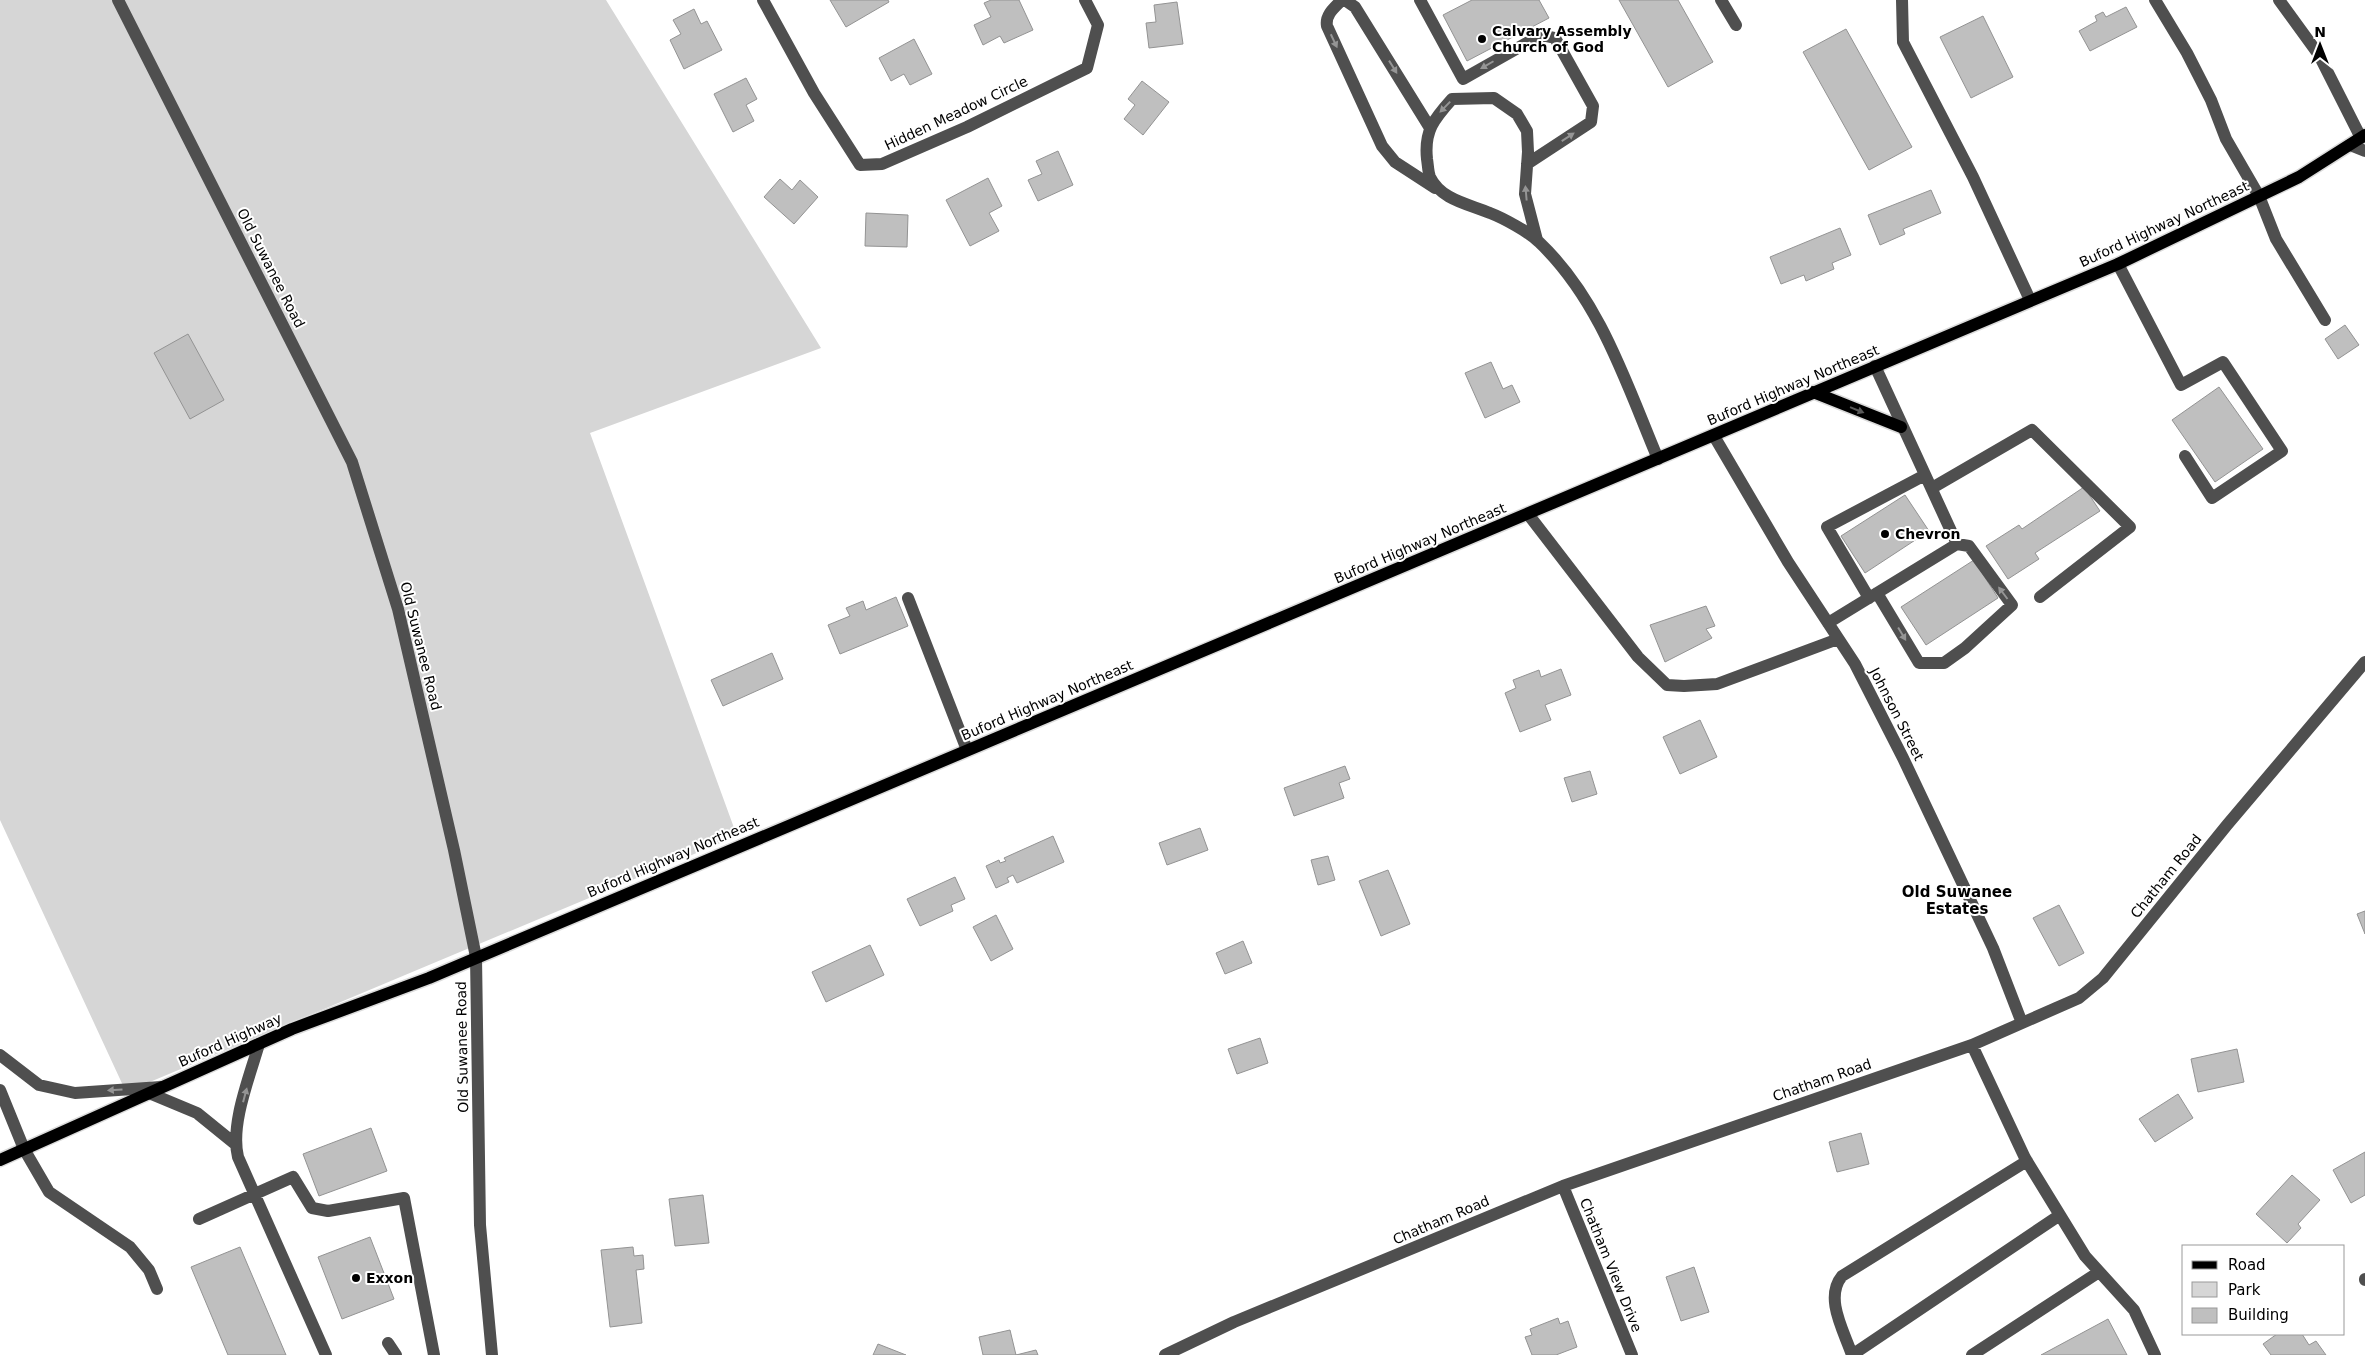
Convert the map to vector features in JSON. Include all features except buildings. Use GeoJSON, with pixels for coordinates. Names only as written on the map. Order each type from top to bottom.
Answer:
{"type":"FeatureCollection","features":[{"type":"Feature","properties":{"kind":"main road","name":"Buford Highway Northeast"},"geometry":{"type":"LineString","coordinates":[[476,957],[2118,264],[2299,177],[2359,139]]}},
{"type":"Feature","properties":{"kind":"main road"},"geometry":{"type":"LineString","coordinates":[[1814,392],[1902,427]]}},
{"type":"Feature","properties":{"kind":"main road","name":"Buford Highway"},"geometry":{"type":"LineString","coordinates":[[0,1160],[292,1029],[428,978],[476,957]]}},
{"type":"Feature","properties":{"kind":"street","name":"Old Suwanee Road"},"geometry":{"type":"LineString","coordinates":[[118,0],[352,462],[398,609],[454,850],[476,957],[480,1225],[492,1355]]}},
{"type":"Feature","properties":{"kind":"street","name":"Hidden Meadow Circle"},"geometry":{"type":"LineString","coordinates":[[762,0],[814,93],[860,165],[882,164],[967,127],[1087,68],[1098,25],[1085,0]]}},
{"type":"Feature","properties":{"kind":"street"},"geometry":{"type":"LineString","coordinates":[[1430,128],[1358,11],[1343,0],[1328,15],[1326,20],[1327,26],[1382,146],[1395,162],[1437,189],[1468,206],[1491,213],[1538,240],[1572,278],[1599,322],[1658,459]]}},
{"type":"Feature","properties":{"kind":"street"},"geometry":{"type":"LineString","coordinates":[[1420,0],[1462,79],[1467,98]]}},
{"type":"Feature","properties":{"kind":"street"},"geometry":{"type":"LineString","coordinates":[[1721,0],[1736,25]]}},
{"type":"Feature","properties":{"kind":"street"},"geometry":{"type":"LineString","coordinates":[[1902,0],[1903,42],[1973,177],[2030,300]]}},
{"type":"Feature","properties":{"kind":"street"},"geometry":{"type":"LineString","coordinates":[[2155,0],[2191,61],[2211,100],[2236,159],[2259,196],[2276,239],[2325,320]]}},
{"type":"Feature","properties":{"kind":"street"},"geometry":{"type":"LineString","coordinates":[[2279,0],[2318,55],[2365,151]]}},
{"type":"Feature","properties":{"kind":"street"},"geometry":{"type":"LineString","coordinates":[[1462,79],[1542,35],[1554,38],[1593,106],[1593,115],[1591,122],[1527,164]]}},
{"type":"Feature","properties":{"kind":"street"},"geometry":{"type":"LineString","coordinates":[[1437,189],[1429,175],[1425,142],[1435,117],[1452,100],[1494,98],[1517,114],[1527,130],[1525,194],[1538,240]]}},
{"type":"Feature","properties":{"kind":"street"},"geometry":{"type":"LineString","coordinates":[[2118,264],[2181,385],[2223,362],[2282,451],[2212,498],[2185,456]]}},
{"type":"Feature","properties":{"kind":"street"},"geometry":{"type":"LineString","coordinates":[[1875,366],[1957,544]]}},
{"type":"Feature","properties":{"kind":"street"},"geometry":{"type":"LineString","coordinates":[[1932,488],[2032,430],[2130,527],[2040,597]]}},
{"type":"Feature","properties":{"kind":"street","name":"Johnson Street"},"geometry":{"type":"LineString","coordinates":[[1714,436],[1788,562],[1855,664],[1903,758],[1994,948],[2022,1022]]}},
{"type":"Feature","properties":{"kind":"street"},"geometry":{"type":"LineString","coordinates":[[1828,623],[1873,595],[1957,544],[1969,546],[2012,605],[1965,648],[1944,663],[1919,662],[1873,595],[1827,527],[1925,475]]}},
{"type":"Feature","properties":{"kind":"street"},"geometry":{"type":"LineString","coordinates":[[1528,514],[1638,657],[1667,685],[1718,684],[1838,639]]}},
{"type":"Feature","properties":{"kind":"street"},"geometry":{"type":"LineString","coordinates":[[908,598],[967,750]]}},
{"type":"Feature","properties":{"kind":"street","name":"Chatham Road"},"geometry":{"type":"LineString","coordinates":[[1165,1355],[1234,1322],[1563,1186],[1972,1045],[2079,998],[2103,978],[2227,825],[2365,662]]}},
{"type":"Feature","properties":{"kind":"street"},"geometry":{"type":"LineString","coordinates":[[259,1044],[240,1112],[234,1143],[238,1157],[326,1355]]}},
{"type":"Feature","properties":{"kind":"street"},"geometry":{"type":"LineString","coordinates":[[1972,1045],[2027,1161],[2085,1256],[2134,1310],[2155,1355]]}},
{"type":"Feature","properties":{"kind":"street"},"geometry":{"type":"LineString","coordinates":[[0,1054],[39,1085],[75,1093],[163,1087]]}},
{"type":"Feature","properties":{"kind":"street"},"geometry":{"type":"LineString","coordinates":[[0,1090],[24,1149],[49,1192],[130,1247],[150,1270],[157,1289]]}},
{"type":"Feature","properties":{"kind":"street"},"geometry":{"type":"LineString","coordinates":[[149,1093],[197,1113],[234,1143]]}},
{"type":"Feature","properties":{"kind":"street"},"geometry":{"type":"LineString","coordinates":[[2027,1161],[1842,1276],[1836,1282],[1834,1300],[1852,1355],[2060,1215]]}},
{"type":"Feature","properties":{"kind":"street"},"geometry":{"type":"LineString","coordinates":[[199,1219],[293,1177],[312,1208],[328,1211],[404,1198],[434,1355]]}},
{"type":"Feature","properties":{"kind":"street","name":"Chatham View Drive"},"geometry":{"type":"LineString","coordinates":[[1563,1186],[1632,1355]]}},
{"type":"Feature","properties":{"kind":"street"},"geometry":{"type":"LineString","coordinates":[[1972,1355],[2099,1272]]}},
{"type":"Feature","properties":{"kind":"street"},"geometry":{"type":"LineString","coordinates":[[388,1343],[396,1355]]}},
{"type":"Feature","properties":{"kind":"green space"},"geometry":{"type":"Polygon","coordinates":[[[0,0],[606,0],[821,348],[590,433],[737,836],[126,1092],[0,820],[0,0]]]}},
{"type":"Feature","properties":{"kind":"place","name":"Calvary Assembly Church of God"},"geometry":{"type":"Point","coordinates":[1482,39]}},
{"type":"Feature","properties":{"kind":"place","name":"Chevron"},"geometry":{"type":"Point","coordinates":[1885,534]}},
{"type":"Feature","properties":{"kind":"place","name":"Exxon"},"geometry":{"type":"Point","coordinates":[356,1278]}},
{"type":"Feature","properties":{"kind":"district","name":"Old Suwanee Estates"},"geometry":{"type":"Point","coordinates":[1957,900]}}]}
